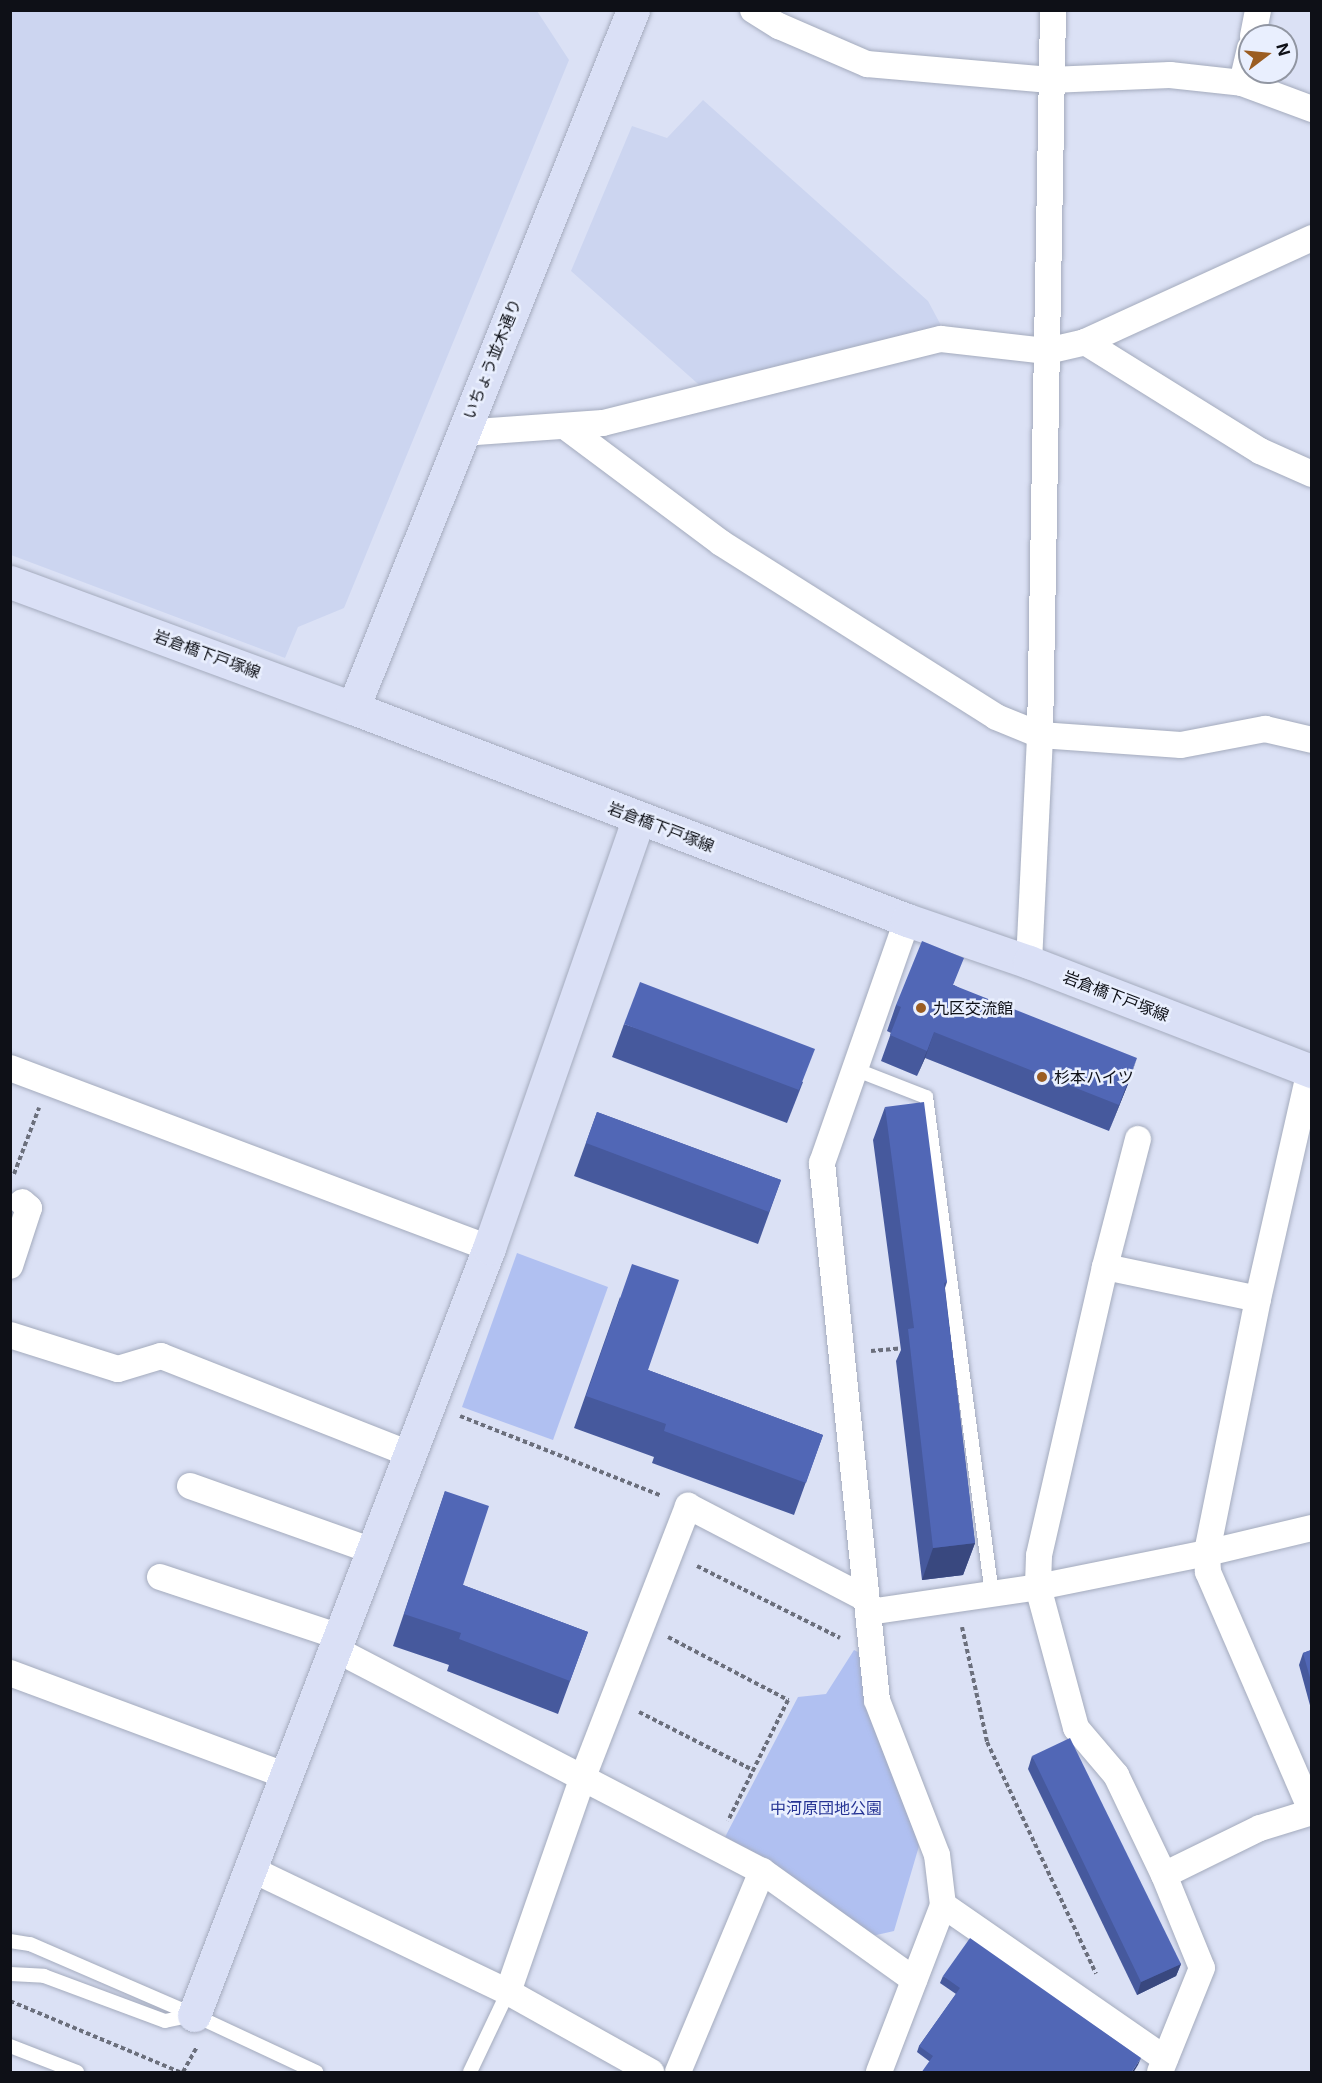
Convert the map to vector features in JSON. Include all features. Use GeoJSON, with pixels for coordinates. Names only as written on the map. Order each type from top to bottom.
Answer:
{"type":"FeatureCollection","features":[{"type":"Feature","properties":{"kind":"street","name":"いちょう並木通り"},"geometry":{"type":"LineString","coordinates":[[352,708],[633,10]]}},
{"type":"Feature","properties":{"kind":"street"},"geometry":{"type":"LineString","coordinates":[[753,10],[779,26],[867,64],[1050,80],[1170,75],[1238,83]]}},
{"type":"Feature","properties":{"kind":"street"},"geometry":{"type":"LineString","coordinates":[[1029,962],[1040,735],[1053,10]]}},
{"type":"Feature","properties":{"kind":"street"},"geometry":{"type":"LineString","coordinates":[[1245,84],[1311,109]]}},
{"type":"Feature","properties":{"kind":"street"},"geometry":{"type":"LineString","coordinates":[[462,433],[603,423],[941,339],[1047,351],[1085,342],[1311,238]]}},
{"type":"Feature","properties":{"kind":"street"},"geometry":{"type":"LineString","coordinates":[[1085,342],[1260,451],[1311,474]]}},
{"type":"Feature","properties":{"kind":"street"},"geometry":{"type":"LineString","coordinates":[[566,427],[721,543],[996,717],[1040,735],[1181,745],[1265,729],[1311,740]]}},
{"type":"Feature","properties":{"kind":"street","name":"岩倉橋下戸塚線"},"geometry":{"type":"LineString","coordinates":[[10,582],[352,708],[907,920],[1029,962],[1311,1071]]}},
{"type":"Feature","properties":{"kind":"street"},"geometry":{"type":"LineString","coordinates":[[194,2015],[489,1248],[638,819]]}},
{"type":"Feature","properties":{"kind":"street"},"geometry":{"type":"LineString","coordinates":[[879,2073],[943,1905],[937,1855],[877,1700],[822,1163],[857,1070],[907,920]]}},
{"type":"Feature","properties":{"kind":"street"},"geometry":{"type":"LineString","coordinates":[[10,1068],[489,1248]]}},
{"type":"Feature","properties":{"kind":"street"},"geometry":{"type":"LineString","coordinates":[[1164,1875],[1260,1828],[1311,1812],[1208,1572],[1207,1553],[1258,1299],[1311,1071]]}},
{"type":"Feature","properties":{"kind":"street"},"geometry":{"type":"LineString","coordinates":[[943,1905],[1162,2066],[1202,1968],[1164,1875],[1116,1775],[1076,1728],[1038,1587],[1039,1556],[1105,1267],[1138,1139]]}},
{"type":"Feature","properties":{"kind":"street"},"geometry":{"type":"LineString","coordinates":[[10,1266],[29,1208],[22,1202]]}},
{"type":"Feature","properties":{"kind":"street"},"geometry":{"type":"LineString","coordinates":[[1105,1267],[1258,1299]]}},
{"type":"Feature","properties":{"kind":"street"},"geometry":{"type":"LineString","coordinates":[[10,1335],[118,1369],[161,1356],[410,1454]]}},
{"type":"Feature","properties":{"kind":"street"},"geometry":{"type":"LineString","coordinates":[[190,1486],[373,1551]]}},
{"type":"Feature","properties":{"kind":"street"},"geometry":{"type":"LineString","coordinates":[[508,1992],[583,1777],[688,1506],[867,1605],[956,1600],[1038,1587],[1207,1553],[1311,1528]]}},
{"type":"Feature","properties":{"kind":"street"},"geometry":{"type":"LineString","coordinates":[[160,1577],[337,1643],[762,1871],[914,1980]]}},
{"type":"Feature","properties":{"kind":"street"},"geometry":{"type":"LineString","coordinates":[[10,1673],[287,1776]]}},
{"type":"Feature","properties":{"kind":"street"},"geometry":{"type":"LineString","coordinates":[[251,1869],[508,1992],[651,2073]]}},
{"type":"Feature","properties":{"kind":"street"},"geometry":{"type":"LineString","coordinates":[[678,2073],[762,1871]]}},
{"type":"Feature","properties":{"kind":"lane"},"geometry":{"type":"LineString","coordinates":[[857,1070],[926,1097],[992,1594]]}},
{"type":"Feature","properties":{"kind":"lane"},"geometry":{"type":"LineString","coordinates":[[10,1941],[30,1944],[194,2015],[316,2073]]}},
{"type":"Feature","properties":{"kind":"lane"},"geometry":{"type":"LineString","coordinates":[[10,1974],[44,1976],[165,2021],[194,2015]]}},
{"type":"Feature","properties":{"kind":"lane"},"geometry":{"type":"LineString","coordinates":[[470,2073],[508,1992]]}},
{"type":"Feature","properties":{"kind":"lane"},"geometry":{"type":"LineString","coordinates":[[10,2046],[77,2073]]}},
{"type":"Feature","properties":{"kind":"path"},"geometry":{"type":"LineString","coordinates":[[22,1202],[13,1172],[49,1082]]}},
{"type":"Feature","properties":{"kind":"path"},"geometry":{"type":"LineString","coordinates":[[843,1354],[958,1343]]}},
{"type":"Feature","properties":{"kind":"path"},"geometry":{"type":"LineString","coordinates":[[429,1403],[688,1506]]}},
{"type":"Feature","properties":{"kind":"path"},"geometry":{"type":"LineString","coordinates":[[670,1553],[873,1655]]}},
{"type":"Feature","properties":{"kind":"path"},"geometry":{"type":"LineString","coordinates":[[956,1600],[987,1742],[1098,1977]]}},
{"type":"Feature","properties":{"kind":"path"},"geometry":{"type":"LineString","coordinates":[[642,1624],[788,1700],[716,1846]]}},
{"type":"Feature","properties":{"kind":"path"},"geometry":{"type":"LineString","coordinates":[[613,1698],[753,1770]]}},
{"type":"Feature","properties":{"kind":"path"},"geometry":{"type":"LineString","coordinates":[[10,2001],[180,2073]]}},
{"type":"Feature","properties":{"kind":"shaded area"},"geometry":{"type":"Polygon","coordinates":[[[10,11],[537,11],[569,60],[344,608],[298,627],[285,658],[11,555],[10,11]]]}},
{"type":"Feature","properties":{"kind":"shaded area"},"geometry":{"type":"Polygon","coordinates":[[[703,100],[928,301],[944,331],[706,391],[571,271],[632,126],[667,138],[703,100]]]}},
{"type":"Feature","properties":{"kind":"green space"},"geometry":{"type":"Polygon","coordinates":[[[517,1253],[608,1287],[553,1440],[462,1407],[517,1253]]]}},
{"type":"Feature","properties":{"kind":"green space","name":"中河原団地公園"},"geometry":{"type":"Polygon","coordinates":[[[854,1650],[860,1653],[870,1705],[919,1846],[894,1931],[872,1936],[765,1858],[725,1837],[798,1697],[826,1694],[854,1650]]]}},
{"type":"Feature","properties":{"kind":"building"},"geometry":{"type":"Polygon","coordinates":[[[922,941],[964,958],[953,985],[1137,1058],[1119,1105],[934,1032],[927,1051],[890,1035],[901,1007],[896,1005],[922,941]]]}},
{"type":"Feature","properties":{"kind":"building"},"geometry":{"type":"Polygon","coordinates":[[[640,982],[815,1049],[799,1090],[624,1024],[640,982]]]}},
{"type":"Feature","properties":{"kind":"building"},"geometry":{"type":"Polygon","coordinates":[[[924,1102],[947,1282],[944,1283],[975,1543],[933,1548],[908,1329],[914,1328],[885,1107],[924,1102]]]}},
{"type":"Feature","properties":{"kind":"building"},"geometry":{"type":"Polygon","coordinates":[[[597,1112],[781,1180],[769,1212],[586,1143],[597,1112]]]}},
{"type":"Feature","properties":{"kind":"building"},"geometry":{"type":"Polygon","coordinates":[[[632,1264],[679,1280],[648,1370],[823,1435],[806,1483],[664,1431],[666,1424],[586,1396],[632,1264]]]}},
{"type":"Feature","properties":{"kind":"building"},"geometry":{"type":"Polygon","coordinates":[[[445,1491],[489,1506],[463,1585],[588,1632],[570,1681],[459,1639],[461,1633],[404,1614],[445,1491]]]}},
{"type":"Feature","properties":{"kind":"building"},"geometry":{"type":"Polygon","coordinates":[[[1311,1650],[1311,1681],[1303,1653],[1311,1650]]]}},
{"type":"Feature","properties":{"kind":"building"},"geometry":{"type":"Polygon","coordinates":[[[1070,1738],[1181,1964],[1141,1982],[1032,1756],[1070,1738]]]}},
{"type":"Feature","properties":{"kind":"building"},"geometry":{"type":"Polygon","coordinates":[[[970,1938],[1141,2058],[1131,2073],[921,2073],[933,2056],[919,2046],[960,1988],[943,1976],[970,1938]]]}},
{"type":"Feature","properties":{"kind":"place","name":"九区交流館"},"geometry":{"type":"Point","coordinates":[921,1008]}},
{"type":"Feature","properties":{"kind":"place","name":"杉本ハイツ"},"geometry":{"type":"Point","coordinates":[1042,1077]}}]}
